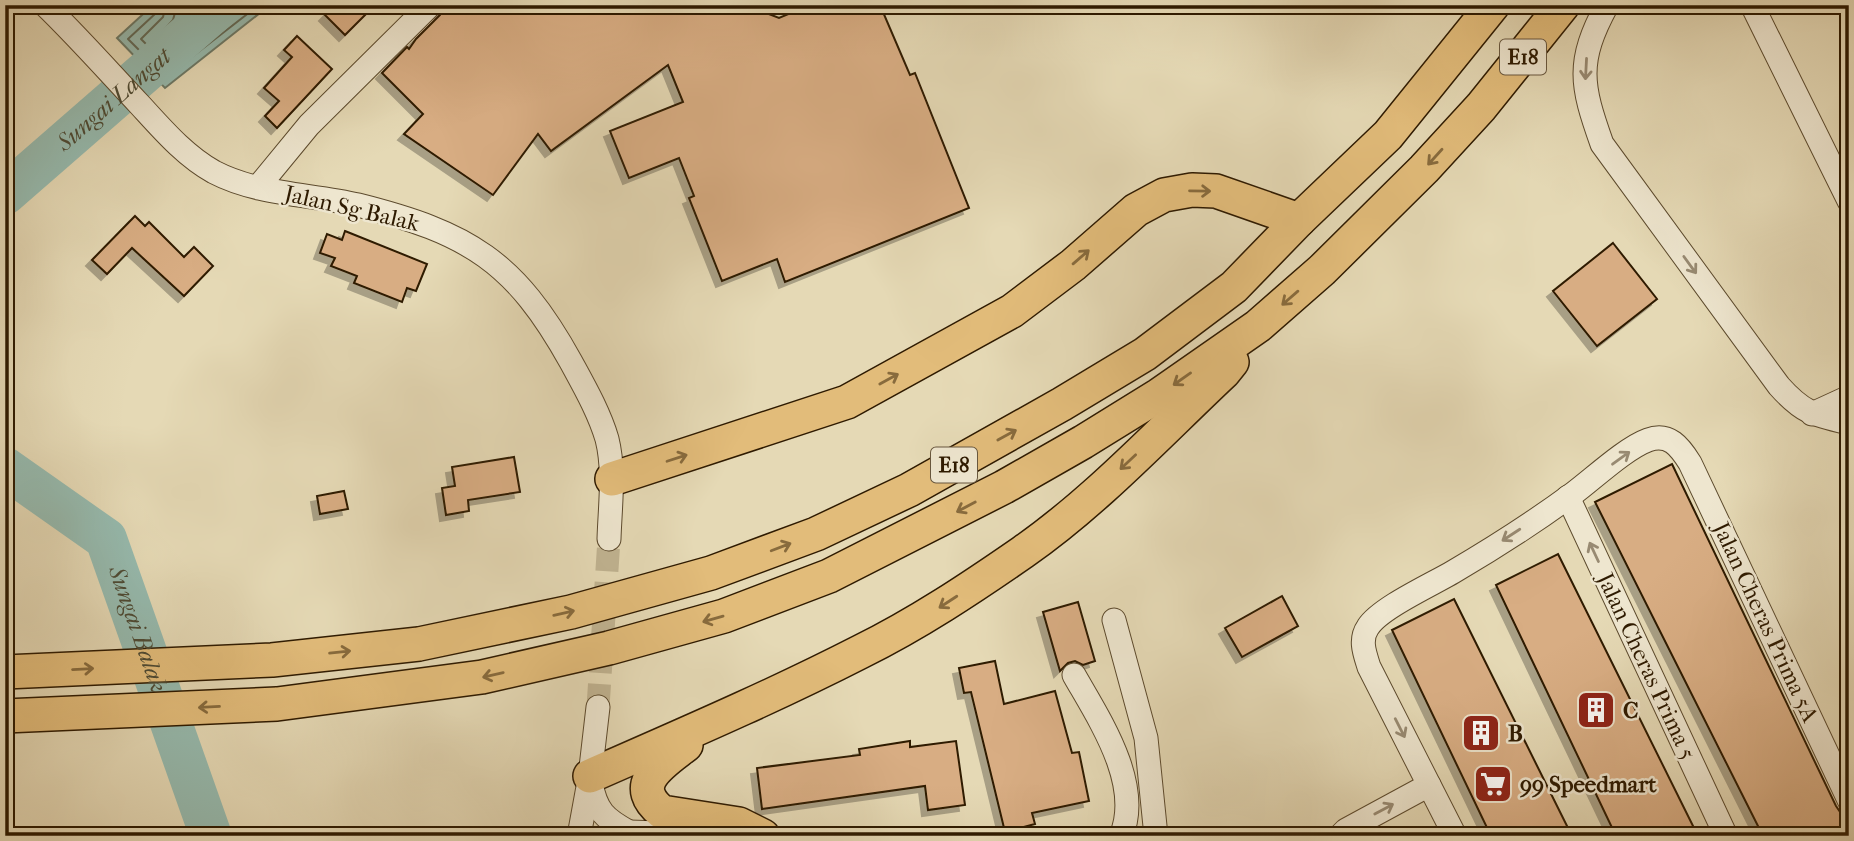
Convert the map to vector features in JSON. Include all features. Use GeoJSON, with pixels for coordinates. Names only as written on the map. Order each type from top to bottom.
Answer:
{"type":"FeatureCollection","features":[{"type":"Feature","properties":{"kind":"highway","name":"E18"},"geometry":{"type":"LineString","coordinates":[[10,672],[272,660],[419,644],[571,612],[711,573],[816,534],[909,490],[1062,404],[1145,354],[1234,287],[1298,220],[1388,135],[1493,5]]}},
{"type":"Feature","properties":{"kind":"highway","name":"E18"},"geometry":{"type":"LineString","coordinates":[[13,716],[277,704],[482,677],[584,654],[724,616],[829,576],[1004,487],[1083,442],[1159,395],[1258,326],[1322,270],[1424,169],[1481,107],[1563,5]]}},
{"type":"Feature","properties":{"kind":"highway"},"geometry":{"type":"LineString","coordinates":[[612,479],[847,402],[1012,311],[1073,265],[1136,210],[1164,195],[1192,190],[1216,191],[1298,220]]}},
{"type":"Feature","properties":{"kind":"highway"},"geometry":{"type":"LineString","coordinates":[[590,776],[718,720],[862,652],[943,605],[1025,550],[1092,495],[1224,372],[1258,326]]}},
{"type":"Feature","properties":{"kind":"highway"},"geometry":{"type":"LineString","coordinates":[[718,720],[653,771],[648,782],[648,793],[653,805],[662,812],[739,824],[762,836]]}},
{"type":"Feature","properties":{"kind":"street","name":"Jalan Sg Balak"},"geometry":{"type":"LineString","coordinates":[[45,5],[171,139],[213,172],[236,182],[356,205],[424,223],[480,251],[505,270],[553,330],[594,406],[607,439],[612,479],[609,539]]}},
{"type":"Feature","properties":{"kind":"street"},"geometry":{"type":"LineString","coordinates":[[258,187],[309,125],[430,5]]}},
{"type":"Feature","properties":{"kind":"street"},"geometry":{"type":"LineString","coordinates":[[1607,5],[1588,44],[1585,69],[1586,98],[1602,144],[1779,386],[1795,404],[1812,414],[1849,423]]}},
{"type":"Feature","properties":{"kind":"street"},"geometry":{"type":"LineString","coordinates":[[1752,5],[1849,201]]}},
{"type":"Feature","properties":{"kind":"street"},"geometry":{"type":"LineString","coordinates":[[1812,414],[1849,397]]}},
{"type":"Feature","properties":{"kind":"street","name":"Jalan Cheras Prima 5A"},"geometry":{"type":"LineString","coordinates":[[1568,497],[1648,440],[1665,437],[1680,446],[1849,800]]}},
{"type":"Feature","properties":{"kind":"street"},"geometry":{"type":"LineString","coordinates":[[1455,836],[1369,667],[1363,650],[1363,637],[1368,626],[1380,615],[1459,569],[1568,497]]}},
{"type":"Feature","properties":{"kind":"street","name":"Jalan Cheras Prima 5"},"geometry":{"type":"LineString","coordinates":[[1568,497],[1726,836]]}},
{"type":"Feature","properties":{"kind":"street"},"geometry":{"type":"LineString","coordinates":[[1114,620],[1146,738],[1156,836]]}},
{"type":"Feature","properties":{"kind":"street"},"geometry":{"type":"LineString","coordinates":[[1074,675],[1106,734],[1125,783],[1128,806],[1121,836]]}},
{"type":"Feature","properties":{"kind":"street"},"geometry":{"type":"LineString","coordinates":[[579,836],[590,776],[598,707]]}},
{"type":"Feature","properties":{"kind":"street"},"geometry":{"type":"LineString","coordinates":[[590,776],[594,800],[601,813],[621,834],[756,836]]}},
{"type":"Feature","properties":{"kind":"street"},"geometry":{"type":"LineString","coordinates":[[1340,836],[1346,830],[1429,785]]}},
{"type":"Feature","properties":{"kind":"water"},"geometry":{"type":"Polygon","coordinates":[[[153,5],[270,5],[165,88],[117,38],[153,5]]]}},
{"type":"Feature","properties":{"kind":"building"},"geometry":{"type":"Polygon","coordinates":[[[335,5],[375,5],[345,35],[325,15],[335,5]]]}},
{"type":"Feature","properties":{"kind":"building"},"geometry":{"type":"Polygon","coordinates":[[[444,5],[746,5],[779,18],[810,5],[880,5],[910,75],[915,73],[969,208],[785,282],[777,259],[722,281],[689,198],[694,196],[679,158],[629,178],[610,131],[683,102],[668,65],[551,151],[538,134],[493,195],[404,134],[423,114],[382,73],[407,47],[409,49],[440,15],[444,5]]]}},
{"type":"Feature","properties":{"kind":"building"},"geometry":{"type":"Polygon","coordinates":[[[297,36],[332,69],[277,128],[265,116],[279,101],[264,88],[292,57],[284,50],[297,36]]]}},
{"type":"Feature","properties":{"kind":"building"},"geometry":{"type":"Polygon","coordinates":[[[135,216],[145,226],[149,222],[184,257],[194,247],[213,266],[184,296],[132,248],[107,274],[92,260],[135,216]]]}},
{"type":"Feature","properties":{"kind":"building"},"geometry":{"type":"Polygon","coordinates":[[[345,231],[427,264],[416,291],[407,288],[402,302],[354,283],[357,276],[331,266],[335,258],[320,253],[327,234],[342,240],[345,231]]]}},
{"type":"Feature","properties":{"kind":"building"},"geometry":{"type":"Polygon","coordinates":[[[1613,243],[1657,299],[1597,346],[1553,291],[1613,243]]]}},
{"type":"Feature","properties":{"kind":"building"},"geometry":{"type":"Polygon","coordinates":[[[514,457],[520,492],[468,500],[469,511],[446,515],[442,488],[455,486],[452,467],[514,457]]]}},
{"type":"Feature","properties":{"kind":"building"},"geometry":{"type":"Polygon","coordinates":[[[1672,464],[1836,806],[1849,825],[1849,836],[1763,836],[1595,502],[1672,464]]]}},
{"type":"Feature","properties":{"kind":"building"},"geometry":{"type":"Polygon","coordinates":[[[344,491],[348,509],[320,514],[317,496],[344,491]]]}},
{"type":"Feature","properties":{"kind":"building","name":"C"},"geometry":{"type":"Polygon","coordinates":[[[1558,554],[1698,836],[1616,836],[1496,585],[1558,554]]]}},
{"type":"Feature","properties":{"kind":"building"},"geometry":{"type":"Polygon","coordinates":[[[1282,596],[1298,626],[1242,657],[1225,628],[1282,596]]]}},
{"type":"Feature","properties":{"kind":"building","name":"B"},"geometry":{"type":"Polygon","coordinates":[[[1454,599],[1572,836],[1491,836],[1392,630],[1454,599]]]}},
{"type":"Feature","properties":{"kind":"building"},"geometry":{"type":"Polygon","coordinates":[[[1078,602],[1095,661],[1083,665],[1075,661],[1068,663],[1060,671],[1043,612],[1078,602]]]}},
{"type":"Feature","properties":{"kind":"building"},"geometry":{"type":"Polygon","coordinates":[[[995,661],[1004,704],[1055,691],[1072,753],[1079,752],[1089,801],[1032,813],[1035,824],[1005,832],[971,692],[964,693],[959,668],[995,661]]]}},
{"type":"Feature","properties":{"kind":"building"},"geometry":{"type":"Polygon","coordinates":[[[910,741],[910,747],[956,741],[965,805],[928,810],[925,786],[762,809],[757,768],[860,755],[859,749],[910,741]]]}},
{"type":"Feature","properties":{"kind":"waterway","name":"Sungai Langat"},"geometry":{"type":"LineString","coordinates":[[5,194],[222,5]]}},
{"type":"Feature","properties":{"kind":"waterway","name":"Sungai Balak"},"geometry":{"type":"LineString","coordinates":[[5,468],[106,539],[211,836]]}},
{"type":"Feature","properties":{"kind":"tunnel"},"geometry":{"type":"LineString","coordinates":[[598,707],[609,539]]}},
{"type":"Feature","properties":{"kind":"place","name":"C"},"geometry":{"type":"Point","coordinates":[1596,710]}},
{"type":"Feature","properties":{"kind":"place","name":"B"},"geometry":{"type":"Point","coordinates":[1481,733]}},
{"type":"Feature","properties":{"kind":"place","name":"99 Speedmart"},"geometry":{"type":"Point","coordinates":[1493,784]}}]}
